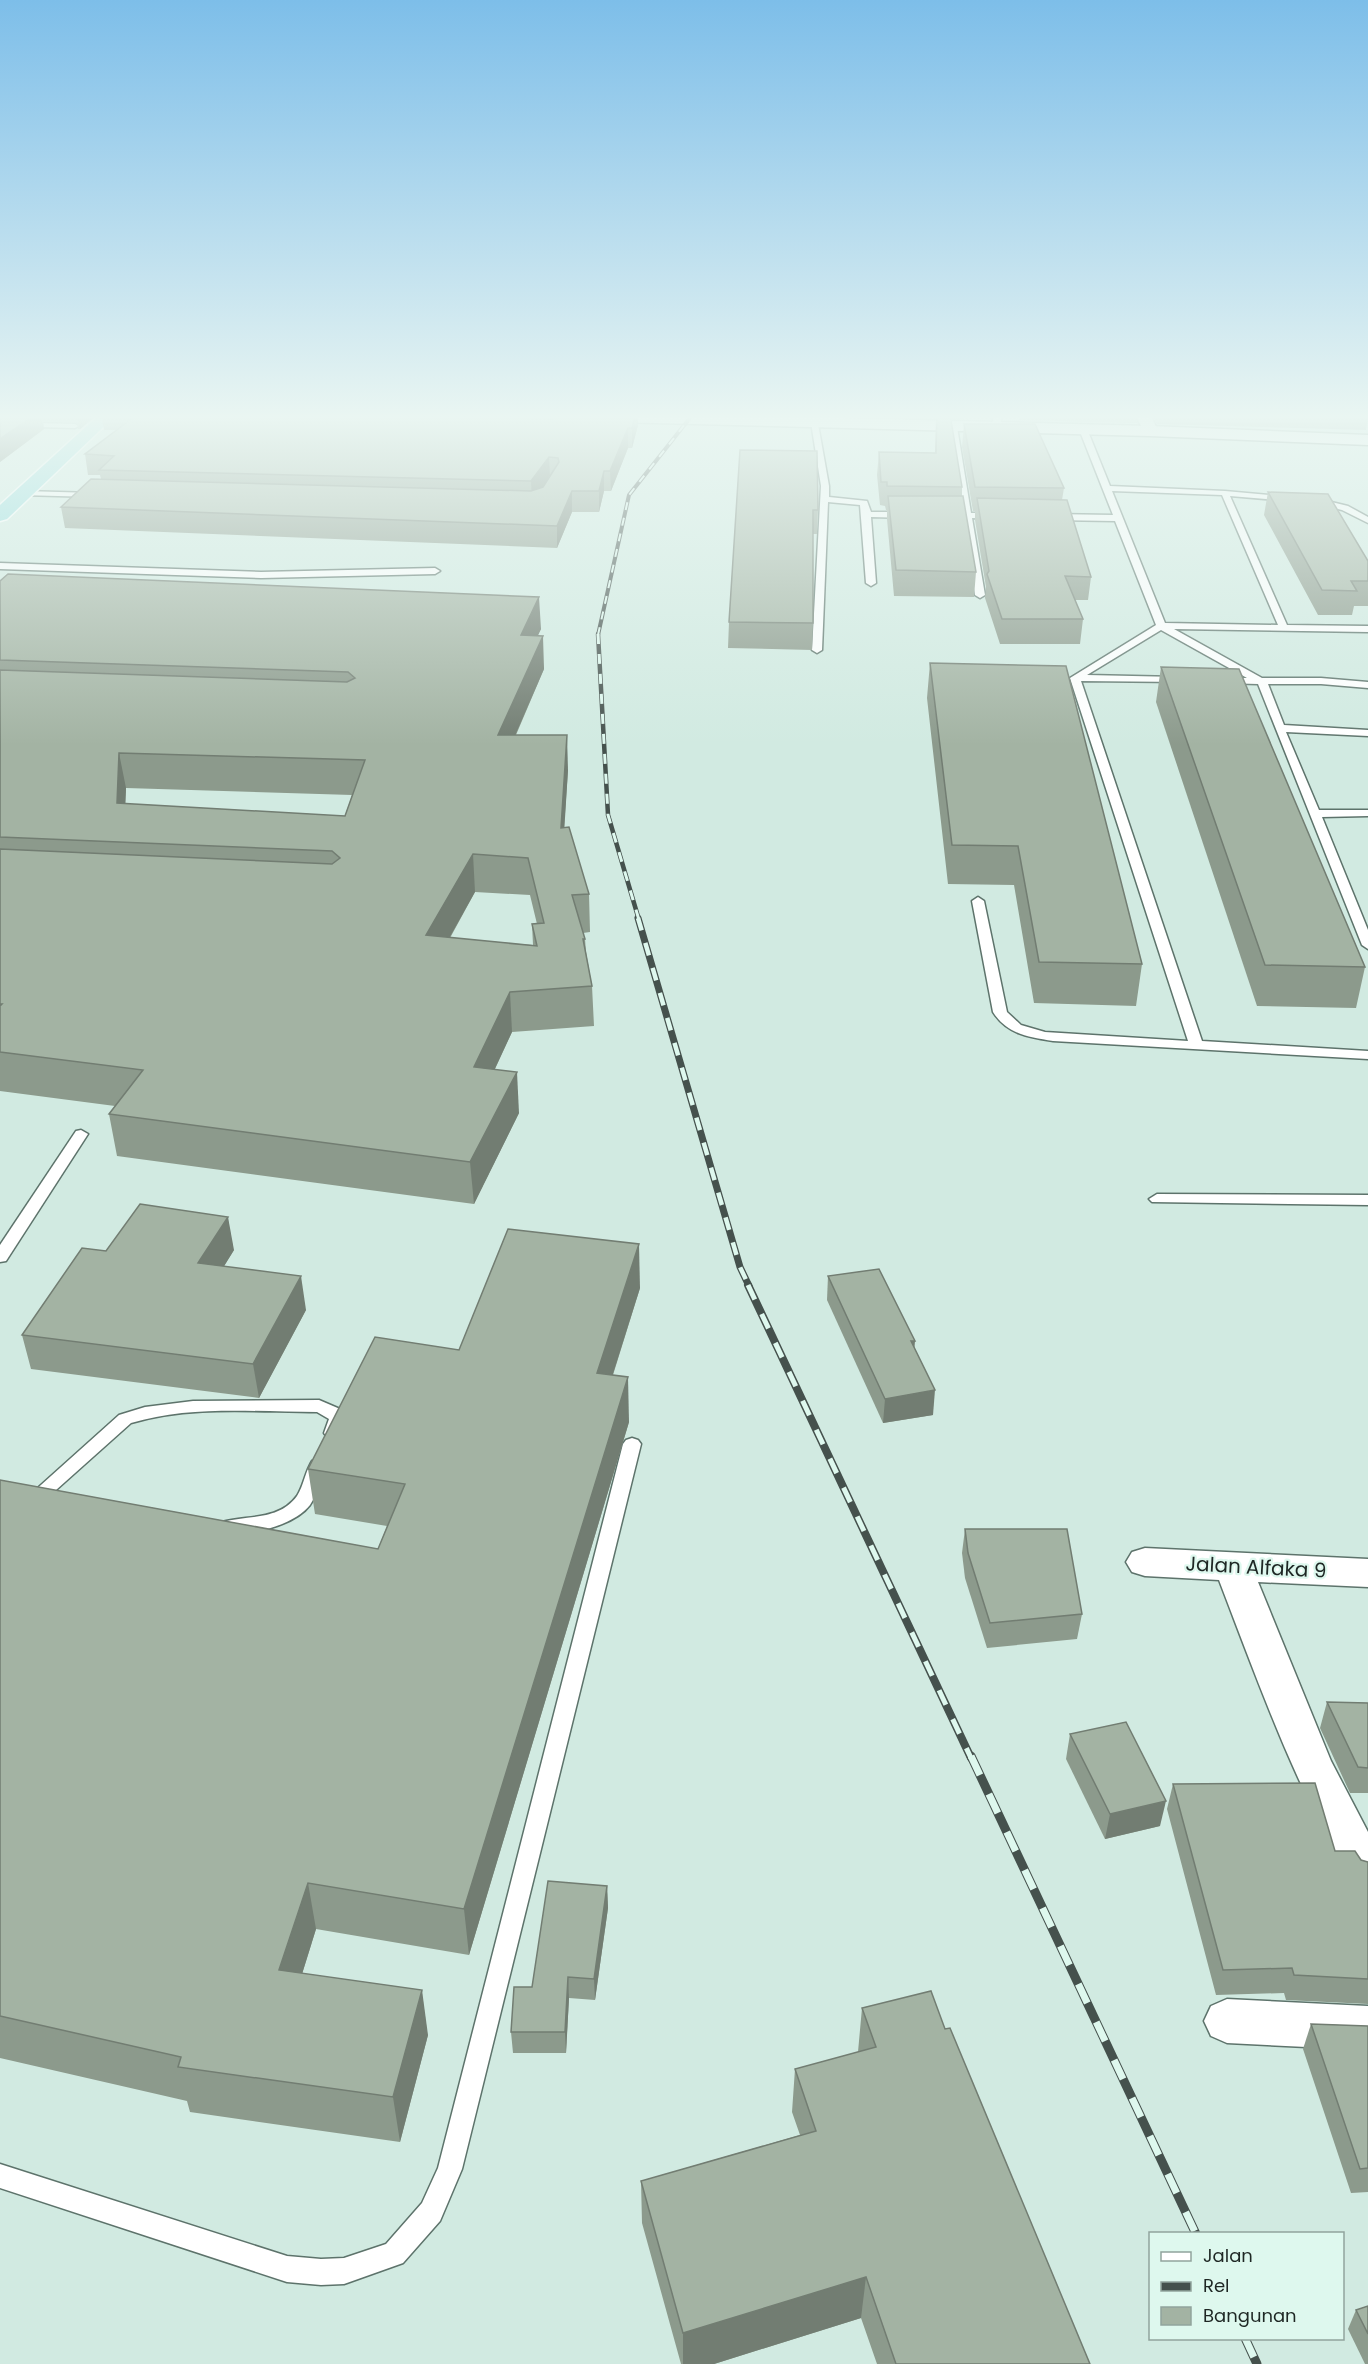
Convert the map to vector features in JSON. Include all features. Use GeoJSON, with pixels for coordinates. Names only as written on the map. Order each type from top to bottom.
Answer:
{"type":"FeatureCollection","features":[{"type":"Feature","properties":{"kind":"street","name":"Jalan Alfaka 9"},"geometry":{"type":"LineString","coordinates":[[1144,1562],[1368,1573]]}},
{"type":"Feature","properties":{"kind":"street"},"geometry":{"type":"LineString","coordinates":[[1233,1566],[1320,1782],[1343,1832],[1368,1870]]}},
{"type":"Feature","properties":{"kind":"street"},"geometry":{"type":"LineString","coordinates":[[1227,2021],[1368,2028]]}},
{"type":"Feature","properties":{"kind":"lane"},"geometry":{"type":"LineString","coordinates":[[818,650],[823,524]]}},
{"type":"Feature","properties":{"kind":"lane"},"geometry":{"type":"LineString","coordinates":[[868,524],[871,583]]}},
{"type":"Feature","properties":{"kind":"lane"},"geometry":{"type":"LineString","coordinates":[[968,524],[980,595]]}},
{"type":"Feature","properties":{"kind":"lane"},"geometry":{"type":"LineString","coordinates":[[1121,524],[1161,626],[1263,682],[1279,728],[1368,945]]}},
{"type":"Feature","properties":{"kind":"lane"},"geometry":{"type":"LineString","coordinates":[[1239,524],[1284,628]]}},
{"type":"Feature","properties":{"kind":"lane"},"geometry":{"type":"LineString","coordinates":[[0,566],[261,576],[435,571]]}},
{"type":"Feature","properties":{"kind":"lane"},"geometry":{"type":"LineString","coordinates":[[1069,678],[1161,626],[1368,629]]}},
{"type":"Feature","properties":{"kind":"lane"},"geometry":{"type":"LineString","coordinates":[[1069,678],[1193,680]]}},
{"type":"Feature","properties":{"kind":"lane"},"geometry":{"type":"LineString","coordinates":[[1069,678],[1196,1045]]}},
{"type":"Feature","properties":{"kind":"lane"},"geometry":{"type":"LineString","coordinates":[[1216,681],[1321,681],[1368,685]]}},
{"type":"Feature","properties":{"kind":"lane"},"geometry":{"type":"LineString","coordinates":[[1279,728],[1368,733]]}},
{"type":"Feature","properties":{"kind":"lane"},"geometry":{"type":"LineString","coordinates":[[1314,814],[1368,813]]}},
{"type":"Feature","properties":{"kind":"lane"},"geometry":{"type":"LineString","coordinates":[[978,901],[1000,1012],[1011,1025],[1036,1035],[1368,1055]]}},
{"type":"Feature","properties":{"kind":"lane"},"geometry":{"type":"LineString","coordinates":[[0,1257],[81,1134]]}},
{"type":"Feature","properties":{"kind":"lane"},"geometry":{"type":"LineString","coordinates":[[1156,1199],[1368,1200]]}},
{"type":"Feature","properties":{"kind":"lane"},"geometry":{"type":"LineString","coordinates":[[30,1502],[125,1419],[138,1414],[172,1409],[319,1406],[334,1413],[338,1422],[302,1503],[290,1512],[268,1521],[243,1526],[207,1527]]}},
{"type":"Feature","properties":{"kind":"lane"},"geometry":{"type":"LineString","coordinates":[[0,2176],[286,2269],[344,2271],[394,2254],[413,2235],[430,2212],[450,2169],[632,1444]]}},
{"type":"Feature","properties":{"kind":"lane"},"geometry":{"type":"LineString","coordinates":[[10,1498],[54,1506]]}},
{"type":"Feature","properties":{"kind":"building"},"geometry":{"type":"Polygon","coordinates":[[[513,524],[558,524],[557,526],[513,524]]]}},
{"type":"Feature","properties":{"kind":"building"},"geometry":{"type":"Polygon","coordinates":[[[735,524],[813,524],[813,623],[729,622],[735,524]]]}},
{"type":"Feature","properties":{"kind":"building"},"geometry":{"type":"Polygon","coordinates":[[[891,524],[968,524],[976,572],[896,570],[891,524]]]}},
{"type":"Feature","properties":{"kind":"building"},"geometry":{"type":"Polygon","coordinates":[[[981,524],[1075,524],[1091,577],[1065,576],[1083,619],[1002,619],[987,574],[989,571],[981,524]]]}},
{"type":"Feature","properties":{"kind":"building"},"geometry":{"type":"Polygon","coordinates":[[[1286,524],[1346,524],[1368,561],[1368,581],[1351,581],[1357,591],[1322,590],[1286,524]]]}},
{"type":"Feature","properties":{"kind":"building"},"geometry":{"type":"Polygon","coordinates":[[[8,574],[539,597],[521,635],[543,636],[498,735],[567,735],[561,828],[569,827],[589,894],[572,895],[585,939],[583,939],[592,986],[510,992],[474,1067],[517,1072],[470,1162],[109,1114],[143,1070],[0,1052],[0,1006],[2,1004],[0,1004],[0,849],[332,864],[340,858],[332,851],[0,837],[0,670],[347,682],[355,678],[348,672],[0,660],[0,581],[8,574]],[[119,753],[117,803],[345,816],[365,760],[119,753]],[[473,854],[426,935],[537,946],[532,924],[544,923],[528,858],[473,854]]]}},
{"type":"Feature","properties":{"kind":"building"},"geometry":{"type":"Polygon","coordinates":[[[930,663],[1066,666],[1142,964],[1039,962],[1018,846],[952,845],[930,663]]]}},
{"type":"Feature","properties":{"kind":"building"},"geometry":{"type":"Polygon","coordinates":[[[1161,667],[1239,669],[1365,967],[1265,965],[1161,667]]]}},
{"type":"Feature","properties":{"kind":"building"},"geometry":{"type":"Polygon","coordinates":[[[140,1204],[228,1217],[198,1263],[301,1276],[253,1364],[22,1335],[82,1248],[106,1251],[140,1204]]]}},
{"type":"Feature","properties":{"kind":"building"},"geometry":{"type":"Polygon","coordinates":[[[508,1229],[639,1244],[597,1373],[628,1377],[464,1909],[308,1883],[279,1970],[422,1990],[393,2097],[178,2067],[181,2057],[0,2016],[0,1480],[378,1549],[405,1484],[308,1469],[375,1337],[459,1350],[508,1229]]]}},
{"type":"Feature","properties":{"kind":"building"},"geometry":{"type":"Polygon","coordinates":[[[879,1269],[915,1341],[911,1341],[935,1390],[885,1399],[828,1276],[879,1269]]]}},
{"type":"Feature","properties":{"kind":"building"},"geometry":{"type":"Polygon","coordinates":[[[965,1529],[1067,1529],[1082,1614],[990,1623],[968,1553],[965,1529]]]}},
{"type":"Feature","properties":{"kind":"building"},"geometry":{"type":"Polygon","coordinates":[[[1327,1702],[1368,1703],[1368,1768],[1358,1767],[1327,1702]]]}},
{"type":"Feature","properties":{"kind":"building"},"geometry":{"type":"Polygon","coordinates":[[[1126,1722],[1166,1801],[1110,1814],[1070,1734],[1126,1722]]]}},
{"type":"Feature","properties":{"kind":"building"},"geometry":{"type":"Polygon","coordinates":[[[1315,1783],[1335,1851],[1355,1851],[1361,1860],[1368,1862],[1368,1979],[1294,1975],[1292,1968],[1223,1970],[1173,1784],[1315,1783]]]}},
{"type":"Feature","properties":{"kind":"building"},"geometry":{"type":"Polygon","coordinates":[[[548,1881],[607,1886],[594,1979],[568,1977],[565,2032],[511,2032],[514,1987],[532,1987],[548,1881]]]}},
{"type":"Feature","properties":{"kind":"building"},"geometry":{"type":"Polygon","coordinates":[[[931,1991],[945,2029],[950,2028],[1090,2364],[896,2364],[866,2277],[683,2333],[641,2181],[816,2131],[795,2069],[876,2047],[862,2008],[931,1991]]]}},
{"type":"Feature","properties":{"kind":"building"},"geometry":{"type":"Polygon","coordinates":[[[1311,2024],[1368,2026],[1368,2168],[1360,2169],[1311,2024]]]}},
{"type":"Feature","properties":{"kind":"building"},"geometry":{"type":"Polygon","coordinates":[[[1368,2306],[1368,2334],[1356,2310],[1368,2306]]]}},
{"type":"Feature","properties":{"kind":"railway"},"geometry":{"type":"LineString","coordinates":[[598,635],[623,524]]}},
{"type":"Feature","properties":{"kind":"railway"},"geometry":{"type":"LineString","coordinates":[[598,635],[608,815],[639,920]]}},
{"type":"Feature","properties":{"kind":"railway"},"geometry":{"type":"LineString","coordinates":[[638,918],[740,1267],[749,1286]]}},
{"type":"Feature","properties":{"kind":"railway"},"geometry":{"type":"LineString","coordinates":[[748,1285],[971,1758]]}},
{"type":"Feature","properties":{"kind":"railway"},"geometry":{"type":"LineString","coordinates":[[971,1756],[1195,2232]]}},
{"type":"Feature","properties":{"kind":"railway"},"geometry":{"type":"LineString","coordinates":[[1246,2340],[1257,2364]]}}]}
